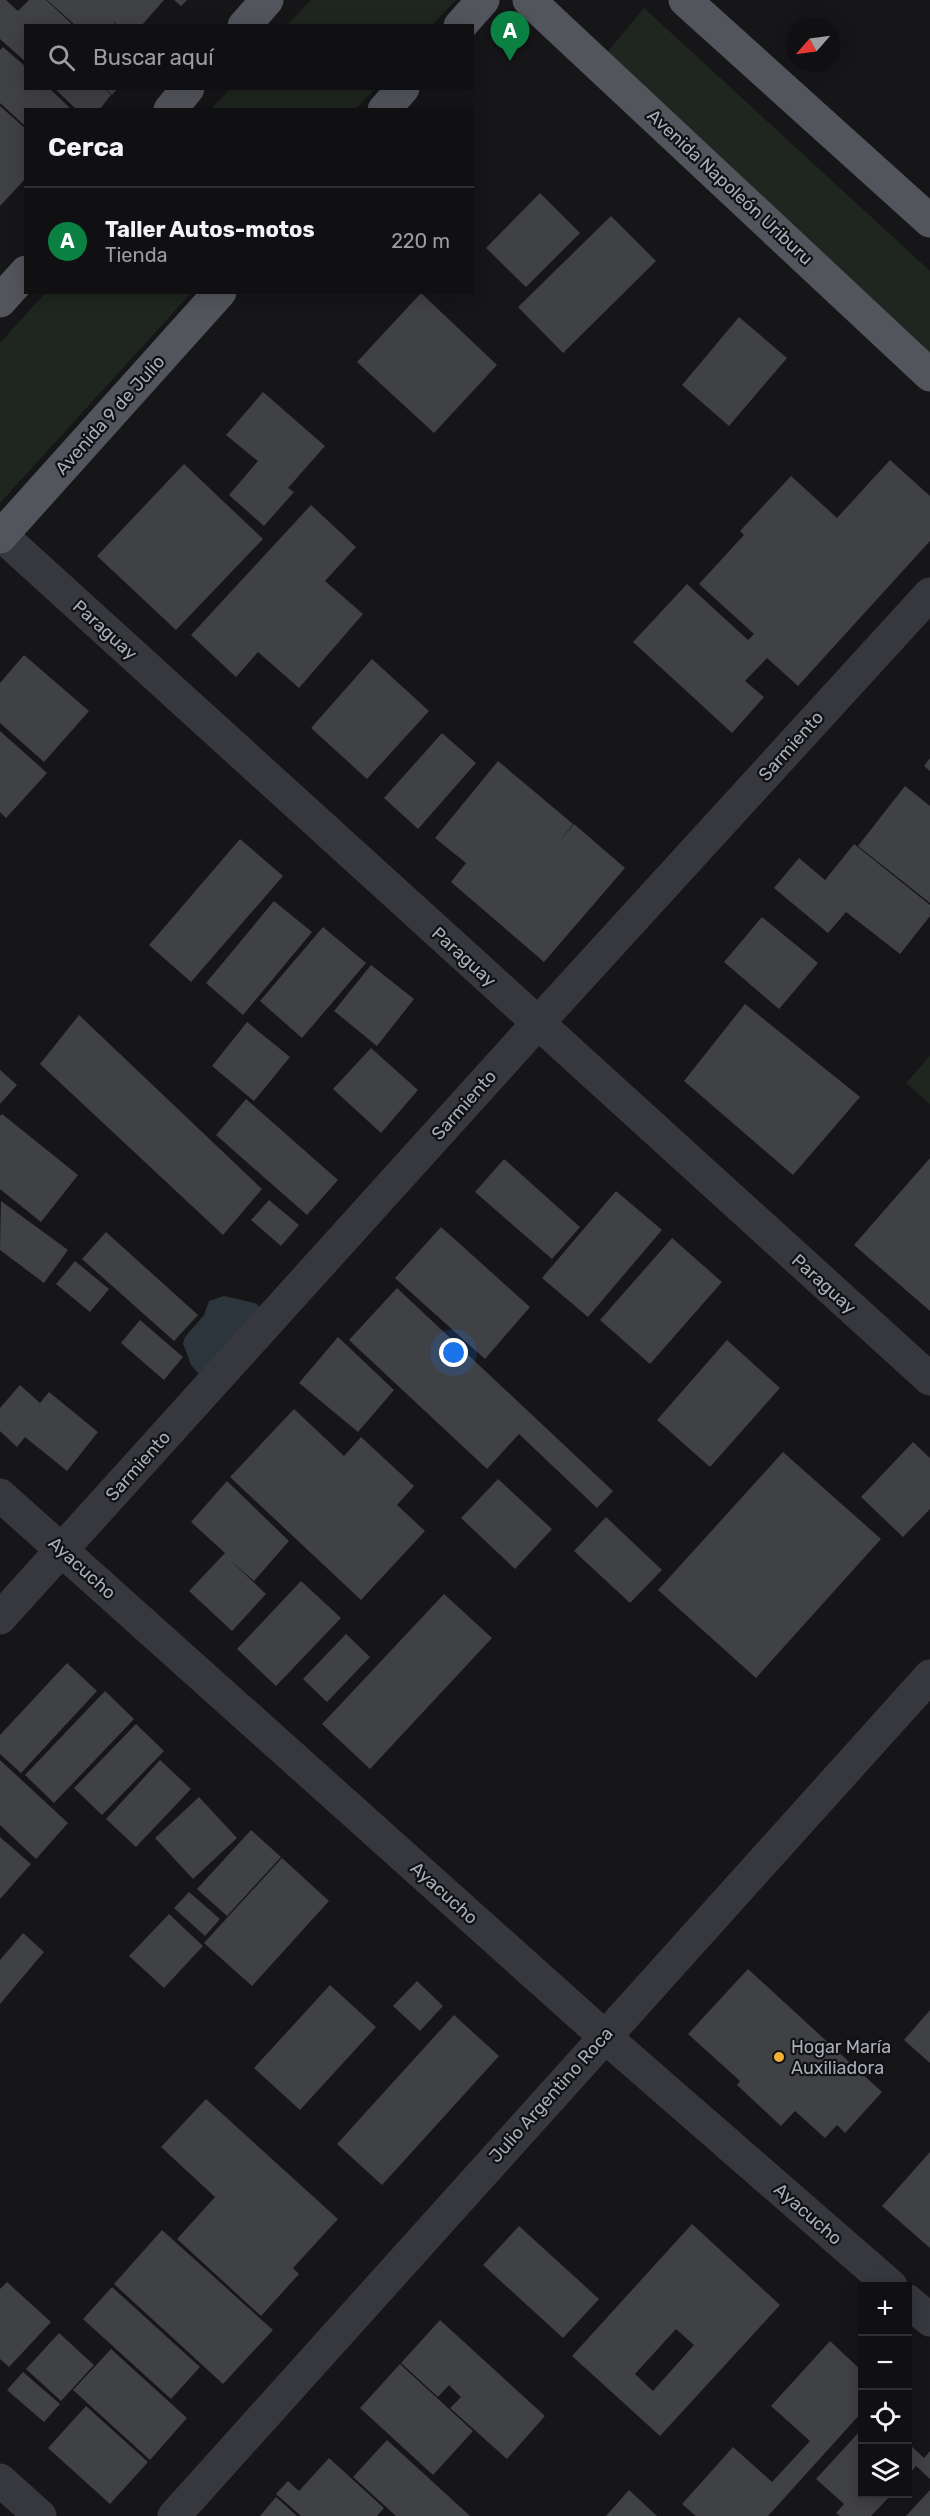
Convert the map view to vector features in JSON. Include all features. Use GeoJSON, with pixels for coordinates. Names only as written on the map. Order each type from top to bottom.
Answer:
{"type":"FeatureCollection","features":[{"type":"Feature","properties":{"kind":"main road"},"geometry":{"type":"LineString","coordinates":[[246,24],[267,0]]}},
{"type":"Feature","properties":{"kind":"main road"},"geometry":{"type":"LineString","coordinates":[[462,24],[483,0]]}},
{"type":"Feature","properties":{"kind":"main road","name":"Avenida Napoleón Uriburu"},"geometry":{"type":"LineString","coordinates":[[529,0],[930,375]]}},
{"type":"Feature","properties":{"kind":"main road"},"geometry":{"type":"LineString","coordinates":[[685,0],[930,221]]}},
{"type":"Feature","properties":{"kind":"main road"},"geometry":{"type":"LineString","coordinates":[[172,108],[186,90]]}},
{"type":"Feature","properties":{"kind":"main road"},"geometry":{"type":"LineString","coordinates":[[386,108],[401,90]]}},
{"type":"Feature","properties":{"kind":"main road"},"geometry":{"type":"LineString","coordinates":[[0,301],[24,274]]}},
{"type":"Feature","properties":{"kind":"main road","name":"Avenida 9 de Julio"},"geometry":{"type":"LineString","coordinates":[[0,535],[218,294]]}},
{"type":"Feature","properties":{"kind":"street","name":"Paraguay"},"geometry":{"type":"LineString","coordinates":[[0,535],[930,1379]]}},
{"type":"Feature","properties":{"kind":"street","name":"Sarmiento"},"geometry":{"type":"LineString","coordinates":[[0,1618],[537,1024],[930,594]]}},
{"type":"Feature","properties":{"kind":"street","name":"Ayacucho"},"geometry":{"type":"LineString","coordinates":[[0,1495],[604,2036],[886,2282]]}},
{"type":"Feature","properties":{"kind":"street","name":"Julio Argentino Roca"},"geometry":{"type":"LineString","coordinates":[[174,2516],[604,2036],[930,1677]]}},
{"type":"Feature","properties":{"kind":"street"},"geometry":{"type":"LineString","coordinates":[[912,2304],[930,2320]]}},
{"type":"Feature","properties":{"kind":"street"},"geometry":{"type":"LineString","coordinates":[[0,2481],[40,2516]]}},
{"type":"Feature","properties":{"kind":"shaded area"},"geometry":{"type":"Polygon","coordinates":[[[311,0],[456,0],[433,24],[288,24],[311,0]]]}},
{"type":"Feature","properties":{"kind":"shaded area"},"geometry":{"type":"Polygon","coordinates":[[[644,8],[930,271],[930,357],[601,60],[644,8]]]}},
{"type":"Feature","properties":{"kind":"shaded area"},"geometry":{"type":"Polygon","coordinates":[[[229,90],[374,90],[357,108],[212,108],[229,90]]]}},
{"type":"Feature","properties":{"kind":"shaded area"},"geometry":{"type":"Polygon","coordinates":[[[44,294],[190,294],[0,503],[0,343],[44,294]]]}},
{"type":"Feature","properties":{"kind":"shaded area"},"geometry":{"type":"Polygon","coordinates":[[[930,1056],[930,1104],[906,1083],[930,1056]]]}},
{"type":"Feature","properties":{"kind":"shaded area"},"geometry":{"type":"Polygon","coordinates":[[[224,1296],[255,1303],[264,1310],[206,1382],[191,1365],[183,1343],[185,1337],[204,1315],[209,1301],[224,1296]]]}},
{"type":"Feature","properties":{"kind":"building"},"geometry":{"type":"Polygon","coordinates":[[[0,0],[6,0],[18,11],[29,0],[46,0],[72,24],[24,24],[24,60],[0,39],[0,0]]]}},
{"type":"Feature","properties":{"kind":"building"},"geometry":{"type":"Polygon","coordinates":[[[47,0],[164,0],[143,24],[117,24],[113,21],[115,24],[74,24],[47,0]]]}},
{"type":"Feature","properties":{"kind":"building"},"geometry":{"type":"Polygon","coordinates":[[[174,0],[187,0],[181,6],[174,0]]]}},
{"type":"Feature","properties":{"kind":"building"},"geometry":{"type":"Polygon","coordinates":[[[3,47],[24,65],[24,90],[51,90],[70,108],[24,108],[24,125],[0,103],[0,50],[3,47]]]}},
{"type":"Feature","properties":{"kind":"building"},"geometry":{"type":"Polygon","coordinates":[[[56,90],[106,90],[111,95],[101,108],[75,108],[56,90]]]}},
{"type":"Feature","properties":{"kind":"building"},"geometry":{"type":"Polygon","coordinates":[[[107,90],[116,90],[112,95],[107,90]]]}},
{"type":"Feature","properties":{"kind":"building"},"geometry":{"type":"Polygon","coordinates":[[[0,106],[24,127],[24,180],[0,206],[0,106]]]}},
{"type":"Feature","properties":{"kind":"building"},"geometry":{"type":"Polygon","coordinates":[[[540,193],[580,233],[526,287],[486,248],[540,193]]]}},
{"type":"Feature","properties":{"kind":"building"},"geometry":{"type":"Polygon","coordinates":[[[611,216],[656,261],[563,353],[518,307],[611,216]]]}},
{"type":"Feature","properties":{"kind":"building"},"geometry":{"type":"Polygon","coordinates":[[[422,294],[497,365],[434,433],[357,362],[422,294]]]}},
{"type":"Feature","properties":{"kind":"building"},"geometry":{"type":"Polygon","coordinates":[[[739,317],[787,358],[729,426],[682,385],[739,317]]]}},
{"type":"Feature","properties":{"kind":"building"},"geometry":{"type":"Polygon","coordinates":[[[263,392],[325,446],[288,488],[294,492],[264,526],[229,495],[258,461],[226,435],[263,392]]]}},
{"type":"Feature","properties":{"kind":"building"},"geometry":{"type":"Polygon","coordinates":[[[890,460],[930,496],[930,541],[798,686],[767,658],[745,681],[764,697],[732,733],[633,642],[687,584],[748,640],[754,634],[699,584],[744,535],[740,531],[791,476],[837,518],[890,460]]]}},
{"type":"Feature","properties":{"kind":"building"},"geometry":{"type":"Polygon","coordinates":[[[184,464],[263,539],[176,630],[97,556],[184,464]]]}},
{"type":"Feature","properties":{"kind":"building"},"geometry":{"type":"Polygon","coordinates":[[[311,505],[356,547],[325,581],[363,614],[299,688],[258,652],[236,677],[191,635],[311,505]]]}},
{"type":"Feature","properties":{"kind":"building"},"geometry":{"type":"Polygon","coordinates":[[[24,655],[89,711],[44,762],[0,723],[0,683],[24,655]]]}},
{"type":"Feature","properties":{"kind":"building"},"geometry":{"type":"Polygon","coordinates":[[[372,659],[429,711],[367,779],[311,728],[372,659]]]}},
{"type":"Feature","properties":{"kind":"building"},"geometry":{"type":"Polygon","coordinates":[[[0,731],[47,773],[6,818],[0,812],[0,731]]]}},
{"type":"Feature","properties":{"kind":"building"},"geometry":{"type":"Polygon","coordinates":[[[442,733],[476,763],[418,829],[384,798],[442,733]]]}},
{"type":"Feature","properties":{"kind":"building"},"geometry":{"type":"Polygon","coordinates":[[[930,758],[930,771],[924,766],[930,758]]]}},
{"type":"Feature","properties":{"kind":"building"},"geometry":{"type":"Polygon","coordinates":[[[498,761],[573,824],[558,843],[574,824],[625,868],[544,962],[451,882],[466,863],[435,838],[498,761]]]}},
{"type":"Feature","properties":{"kind":"building"},"geometry":{"type":"Polygon","coordinates":[[[905,786],[930,806],[930,903],[858,846],[905,786]]]}},
{"type":"Feature","properties":{"kind":"building"},"geometry":{"type":"Polygon","coordinates":[[[240,839],[283,876],[191,982],[149,945],[240,839]]]}},
{"type":"Feature","properties":{"kind":"building"},"geometry":{"type":"Polygon","coordinates":[[[854,844],[930,905],[930,916],[900,954],[846,912],[828,933],[774,888],[799,858],[825,880],[854,844]]]}},
{"type":"Feature","properties":{"kind":"building"},"geometry":{"type":"Polygon","coordinates":[[[274,901],[312,932],[243,1015],[206,983],[274,901]]]}},
{"type":"Feature","properties":{"kind":"building"},"geometry":{"type":"Polygon","coordinates":[[[762,917],[818,963],[779,1009],[724,962],[762,917]]]}},
{"type":"Feature","properties":{"kind":"building"},"geometry":{"type":"Polygon","coordinates":[[[323,927],[366,963],[302,1038],[260,1001],[323,927]]]}},
{"type":"Feature","properties":{"kind":"building"},"geometry":{"type":"Polygon","coordinates":[[[371,965],[414,999],[377,1046],[334,1011],[371,965]]]}},
{"type":"Feature","properties":{"kind":"building"},"geometry":{"type":"Polygon","coordinates":[[[745,1004],[860,1097],[793,1175],[684,1081],[745,1004]]]}},
{"type":"Feature","properties":{"kind":"building"},"geometry":{"type":"Polygon","coordinates":[[[79,1015],[262,1189],[223,1235],[40,1064],[79,1015]]]}},
{"type":"Feature","properties":{"kind":"building"},"geometry":{"type":"Polygon","coordinates":[[[247,1022],[290,1057],[254,1101],[212,1066],[247,1022]]]}},
{"type":"Feature","properties":{"kind":"building"},"geometry":{"type":"Polygon","coordinates":[[[371,1048],[418,1090],[381,1133],[333,1089],[371,1048]]]}},
{"type":"Feature","properties":{"kind":"building"},"geometry":{"type":"Polygon","coordinates":[[[0,1070],[17,1085],[0,1104],[0,1070]]]}},
{"type":"Feature","properties":{"kind":"building"},"geometry":{"type":"Polygon","coordinates":[[[246,1099],[338,1180],[307,1215],[216,1135],[246,1099]]]}},
{"type":"Feature","properties":{"kind":"building"},"geometry":{"type":"Polygon","coordinates":[[[2,1114],[78,1175],[41,1222],[0,1189],[0,1116],[2,1114]]]}},
{"type":"Feature","properties":{"kind":"building"},"geometry":{"type":"Polygon","coordinates":[[[930,1158],[930,1311],[854,1245],[930,1158]]]}},
{"type":"Feature","properties":{"kind":"building"},"geometry":{"type":"Polygon","coordinates":[[[504,1159],[580,1227],[552,1259],[475,1192],[504,1159]]]}},
{"type":"Feature","properties":{"kind":"building"},"geometry":{"type":"Polygon","coordinates":[[[616,1191],[662,1230],[588,1317],[542,1278],[616,1191]]]}},
{"type":"Feature","properties":{"kind":"building"},"geometry":{"type":"Polygon","coordinates":[[[269,1200],[299,1225],[281,1246],[251,1220],[269,1200]]]}},
{"type":"Feature","properties":{"kind":"building"},"geometry":{"type":"Polygon","coordinates":[[[1,1201],[68,1250],[44,1283],[0,1250],[1,1201]]]}},
{"type":"Feature","properties":{"kind":"building"},"geometry":{"type":"Polygon","coordinates":[[[441,1227],[530,1307],[485,1359],[395,1278],[441,1227]]]}},
{"type":"Feature","properties":{"kind":"building"},"geometry":{"type":"Polygon","coordinates":[[[106,1232],[198,1315],[174,1341],[82,1259],[106,1232]]]}},
{"type":"Feature","properties":{"kind":"building"},"geometry":{"type":"Polygon","coordinates":[[[672,1238],[722,1282],[650,1364],[600,1320],[672,1238]]]}},
{"type":"Feature","properties":{"kind":"building"},"geometry":{"type":"Polygon","coordinates":[[[75,1261],[109,1289],[90,1312],[56,1284],[75,1261]]]}},
{"type":"Feature","properties":{"kind":"building"},"geometry":{"type":"Polygon","coordinates":[[[397,1288],[613,1491],[597,1508],[519,1434],[487,1469],[349,1340],[397,1288]]]}},
{"type":"Feature","properties":{"kind":"building"},"geometry":{"type":"Polygon","coordinates":[[[140,1320],[183,1357],[164,1380],[121,1343],[140,1320]]]}},
{"type":"Feature","properties":{"kind":"building"},"geometry":{"type":"Polygon","coordinates":[[[338,1337],[394,1390],[358,1432],[299,1383],[338,1337]]]}},
{"type":"Feature","properties":{"kind":"building"},"geometry":{"type":"Polygon","coordinates":[[[727,1340],[780,1388],[710,1467],[657,1420],[727,1340]]]}},
{"type":"Feature","properties":{"kind":"building"},"geometry":{"type":"Polygon","coordinates":[[[20,1385],[40,1403],[49,1392],[98,1432],[67,1471],[25,1437],[17,1447],[0,1431],[0,1408],[20,1385]]]}},
{"type":"Feature","properties":{"kind":"building"},"geometry":{"type":"Polygon","coordinates":[[[294,1409],[344,1456],[361,1437],[414,1486],[397,1505],[425,1531],[361,1600],[230,1477],[294,1409]]]}},
{"type":"Feature","properties":{"kind":"building"},"geometry":{"type":"Polygon","coordinates":[[[913,1442],[930,1458],[930,1509],[903,1537],[861,1497],[913,1442]]]}},
{"type":"Feature","properties":{"kind":"building"},"geometry":{"type":"Polygon","coordinates":[[[783,1452],[881,1539],[756,1678],[658,1590],[783,1452]]]}},
{"type":"Feature","properties":{"kind":"building"},"geometry":{"type":"Polygon","coordinates":[[[498,1479],[552,1529],[515,1569],[461,1518],[498,1479]]]}},
{"type":"Feature","properties":{"kind":"building"},"geometry":{"type":"Polygon","coordinates":[[[227,1481],[289,1541],[254,1581],[230,1560],[266,1594],[232,1631],[189,1591],[225,1553],[191,1522],[227,1481]]]}},
{"type":"Feature","properties":{"kind":"building"},"geometry":{"type":"Polygon","coordinates":[[[606,1517],[662,1570],[630,1603],[574,1551],[606,1517]]]}},
{"type":"Feature","properties":{"kind":"building"},"geometry":{"type":"Polygon","coordinates":[[[301,1581],[341,1618],[276,1686],[237,1649],[301,1581]]]}},
{"type":"Feature","properties":{"kind":"building"},"geometry":{"type":"Polygon","coordinates":[[[444,1594],[492,1638],[370,1769],[322,1724],[444,1594]]]}},
{"type":"Feature","properties":{"kind":"building"},"geometry":{"type":"Polygon","coordinates":[[[346,1634],[370,1657],[327,1702],[303,1679],[346,1634]]]}},
{"type":"Feature","properties":{"kind":"building"},"geometry":{"type":"Polygon","coordinates":[[[67,1663],[97,1691],[21,1773],[0,1754],[0,1735],[67,1663]]]}},
{"type":"Feature","properties":{"kind":"building"},"geometry":{"type":"Polygon","coordinates":[[[105,1691],[134,1719],[54,1803],[25,1775],[105,1691]]]}},
{"type":"Feature","properties":{"kind":"building"},"geometry":{"type":"Polygon","coordinates":[[[136,1724],[164,1751],[102,1815],[74,1788],[136,1724]]]}},
{"type":"Feature","properties":{"kind":"building"},"geometry":{"type":"Polygon","coordinates":[[[0,1760],[68,1823],[36,1859],[0,1825],[0,1760]]]}},
{"type":"Feature","properties":{"kind":"building"},"geometry":{"type":"Polygon","coordinates":[[[160,1760],[191,1789],[136,1847],[106,1819],[160,1760]]]}},
{"type":"Feature","properties":{"kind":"building"},"geometry":{"type":"Polygon","coordinates":[[[199,1797],[237,1838],[193,1879],[155,1838],[199,1797]]]}},
{"type":"Feature","properties":{"kind":"building"},"geometry":{"type":"Polygon","coordinates":[[[251,1830],[281,1857],[227,1916],[197,1889],[251,1830]]]}},
{"type":"Feature","properties":{"kind":"building"},"geometry":{"type":"Polygon","coordinates":[[[0,1837],[31,1864],[0,1899],[0,1837]]]}},
{"type":"Feature","properties":{"kind":"building"},"geometry":{"type":"Polygon","coordinates":[[[282,1858],[329,1901],[252,1986],[204,1943],[282,1858]]]}},
{"type":"Feature","properties":{"kind":"building"},"geometry":{"type":"Polygon","coordinates":[[[189,1892],[220,1919],[205,1936],[174,1908],[189,1892]]]}},
{"type":"Feature","properties":{"kind":"building"},"geometry":{"type":"Polygon","coordinates":[[[169,1914],[203,1946],[164,1988],[129,1956],[169,1914]]]}},
{"type":"Feature","properties":{"kind":"building"},"geometry":{"type":"Polygon","coordinates":[[[23,1933],[44,1952],[0,2004],[0,1960],[23,1933]]]}},
{"type":"Feature","properties":{"kind":"building","name":"Hogar María Auxiliadora"},"geometry":{"type":"Polygon","coordinates":[[[748,1969],[882,2092],[845,2133],[837,2125],[825,2138],[795,2111],[781,2126],[737,2085],[740,2081],[688,2034],[748,1969]]]}},
{"type":"Feature","properties":{"kind":"building"},"geometry":{"type":"Polygon","coordinates":[[[417,1981],[443,2006],[420,2031],[393,2006],[417,1981]]]}},
{"type":"Feature","properties":{"kind":"building"},"geometry":{"type":"Polygon","coordinates":[[[330,1985],[376,2027],[300,2110],[254,2068],[330,1985]]]}},
{"type":"Feature","properties":{"kind":"building"},"geometry":{"type":"Polygon","coordinates":[[[930,2010],[930,2063],[904,2040],[930,2010]]]}},
{"type":"Feature","properties":{"kind":"building"},"geometry":{"type":"Polygon","coordinates":[[[454,2015],[499,2056],[382,2185],[337,2144],[454,2015]]]}},
{"type":"Feature","properties":{"kind":"building"},"geometry":{"type":"Polygon","coordinates":[[[206,2099],[338,2219],[293,2268],[299,2274],[261,2316],[177,2239],[215,2197],[161,2147],[206,2099]]]}},
{"type":"Feature","properties":{"kind":"building"},"geometry":{"type":"Polygon","coordinates":[[[930,2152],[930,2248],[882,2206],[930,2152]]]}},
{"type":"Feature","properties":{"kind":"building"},"geometry":{"type":"Polygon","coordinates":[[[692,2224],[780,2305],[660,2436],[572,2356],[692,2224]],[[676,2329],[635,2374],[653,2391],[694,2345],[676,2329]]]}},
{"type":"Feature","properties":{"kind":"building"},"geometry":{"type":"Polygon","coordinates":[[[519,2226],[599,2299],[563,2338],[483,2265],[519,2226]]]}},
{"type":"Feature","properties":{"kind":"building"},"geometry":{"type":"Polygon","coordinates":[[[162,2230],[273,2330],[223,2384],[114,2284],[162,2230]]]}},
{"type":"Feature","properties":{"kind":"building"},"geometry":{"type":"Polygon","coordinates":[[[7,2282],[51,2322],[9,2367],[0,2359],[0,2289],[7,2282]]]}},
{"type":"Feature","properties":{"kind":"building"},"geometry":{"type":"Polygon","coordinates":[[[112,2287],[200,2367],[171,2399],[83,2319],[112,2287]]]}},
{"type":"Feature","properties":{"kind":"building"},"geometry":{"type":"Polygon","coordinates":[[[440,2320],[545,2416],[507,2459],[450,2408],[461,2397],[449,2385],[438,2397],[401,2363],[440,2320]]]}},
{"type":"Feature","properties":{"kind":"building"},"geometry":{"type":"Polygon","coordinates":[[[59,2333],[94,2365],[61,2401],[26,2369],[59,2333]]]}},
{"type":"Feature","properties":{"kind":"building"},"geometry":{"type":"Polygon","coordinates":[[[830,2341],[858,2367],[858,2416],[768,2516],[696,2516],[682,2504],[733,2447],[772,2482],[810,2441],[771,2406],[830,2341]]]}},
{"type":"Feature","properties":{"kind":"building"},"geometry":{"type":"Polygon","coordinates":[[[111,2349],[187,2418],[150,2460],[73,2390],[111,2349]]]}},
{"type":"Feature","properties":{"kind":"building"},"geometry":{"type":"Polygon","coordinates":[[[400,2364],[473,2431],[433,2475],[360,2408],[400,2364]]]}},
{"type":"Feature","properties":{"kind":"building"},"geometry":{"type":"Polygon","coordinates":[[[23,2372],[60,2404],[44,2422],[7,2390],[23,2372]]]}},
{"type":"Feature","properties":{"kind":"building"},"geometry":{"type":"Polygon","coordinates":[[[86,2406],[148,2462],[110,2504],[48,2448],[86,2406]]]}},
{"type":"Feature","properties":{"kind":"building"},"geometry":{"type":"Polygon","coordinates":[[[858,2433],[858,2498],[888,2498],[871,2516],[840,2516],[836,2513],[844,2504],[816,2479],[858,2433]]]}},
{"type":"Feature","properties":{"kind":"building"},"geometry":{"type":"Polygon","coordinates":[[[387,2440],[470,2516],[396,2516],[353,2477],[387,2440]]]}},
{"type":"Feature","properties":{"kind":"building"},"geometry":{"type":"Polygon","coordinates":[[[912,2447],[924,2458],[930,2451],[930,2479],[916,2466],[912,2471],[912,2447]]]}},
{"type":"Feature","properties":{"kind":"building"},"geometry":{"type":"Polygon","coordinates":[[[329,2458],[384,2508],[377,2516],[301,2516],[276,2494],[288,2481],[299,2491],[329,2458]]]}},
{"type":"Feature","properties":{"kind":"building"},"geometry":{"type":"Polygon","coordinates":[[[629,2490],[657,2516],[606,2516],[629,2490]]]}},
{"type":"Feature","properties":{"kind":"building"},"geometry":{"type":"Polygon","coordinates":[[[930,2490],[930,2516],[906,2516],[930,2490]]]}},
{"type":"Feature","properties":{"kind":"building"},"geometry":{"type":"Polygon","coordinates":[[[276,2497],[297,2516],[260,2516],[276,2497]]]}},
{"type":"Feature","properties":{"kind":"place","name":"Taller Autos-motos"},"geometry":{"type":"Point","coordinates":[510,61]}},
{"type":"Feature","properties":{"kind":"place","name":"Hogar María Auxiliadora"},"geometry":{"type":"Point","coordinates":[779,2057]}}]}
